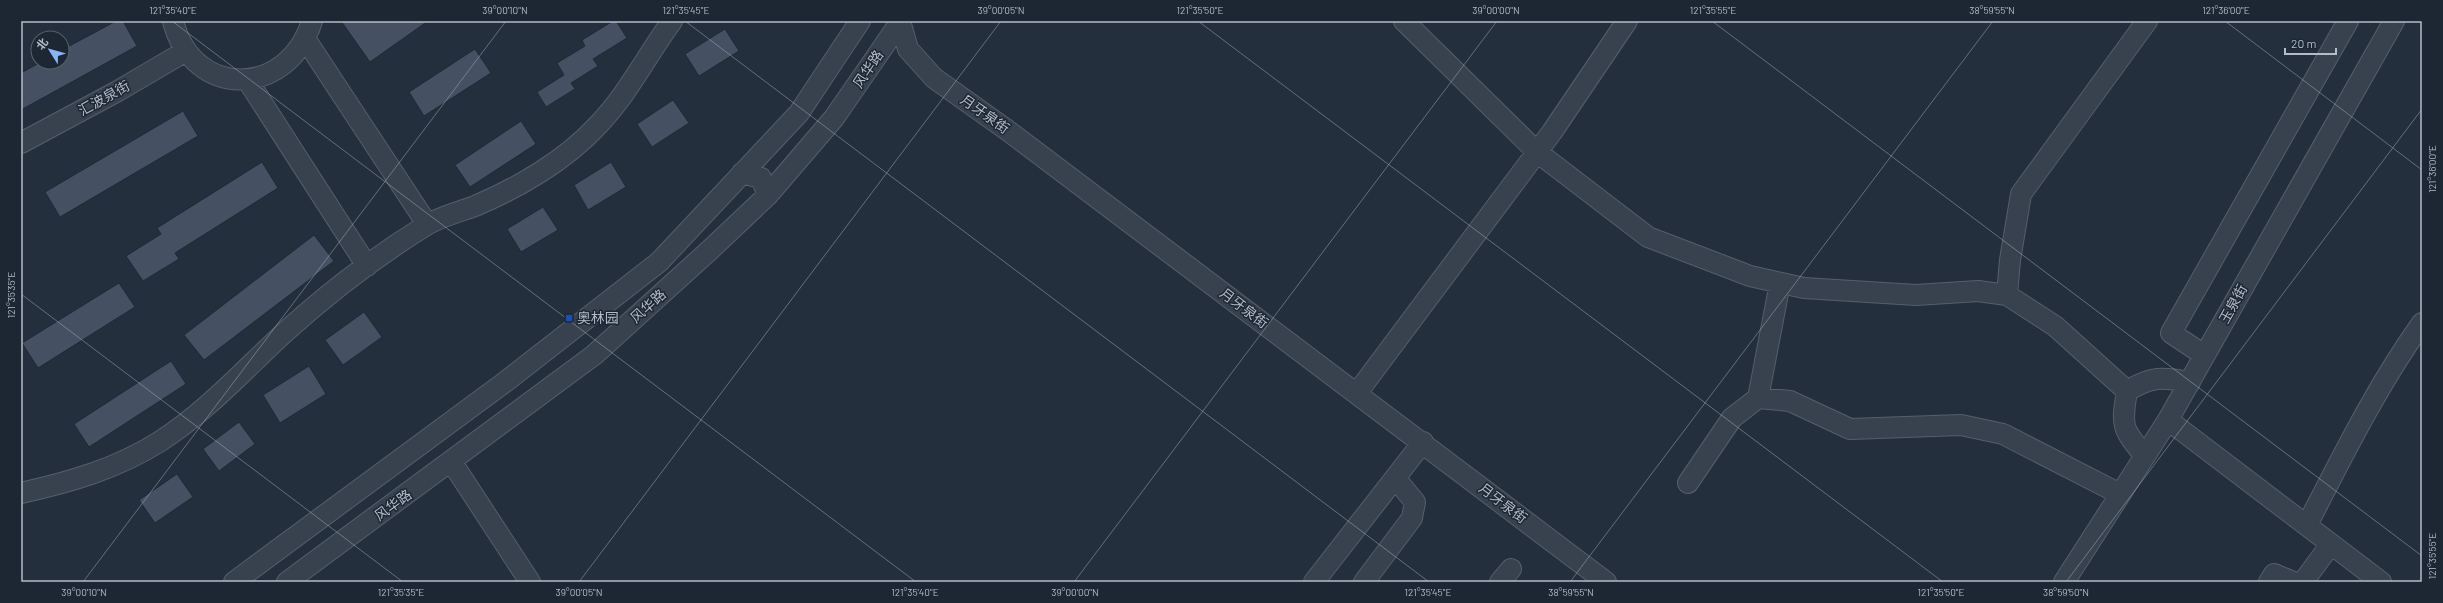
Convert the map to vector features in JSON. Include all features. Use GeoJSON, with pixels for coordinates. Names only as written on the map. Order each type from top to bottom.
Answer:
{"type":"FeatureCollection","features":[{"type":"Feature","properties":{"kind":"street"},"geometry":{"type":"LineString","coordinates":[[173,21],[176,34],[186,50],[199,64],[217,74],[248,81],[273,72],[292,60],[306,40],[312,21]]}},
{"type":"Feature","properties":{"kind":"street"},"geometry":{"type":"LineString","coordinates":[[21,493],[64,483],[110,469],[160,442],[203,408],[286,332],[367,266],[427,224],[515,188],[569,150],[602,120],[640,73],[672,21]]}},
{"type":"Feature","properties":{"kind":"street"},"geometry":{"type":"LineString","coordinates":[[234,582],[505,382],[659,262],[799,113],[860,21]]}},
{"type":"Feature","properties":{"kind":"street","name":"风华路"},"geometry":{"type":"LineString","coordinates":[[287,582],[594,355],[768,195],[834,118],[901,21]]}},
{"type":"Feature","properties":{"kind":"street","name":"月牙泉街"},"geometry":{"type":"LineString","coordinates":[[901,21],[908,49],[934,78],[1007,130],[1606,582]]}},
{"type":"Feature","properties":{"kind":"street"},"geometry":{"type":"LineString","coordinates":[[1404,21],[1537,152],[1648,236],[1750,276],[1804,288],[1916,295],[1978,291],[2007,295],[2055,326],[2128,391]]}},
{"type":"Feature","properties":{"kind":"street"},"geometry":{"type":"LineString","coordinates":[[1357,393],[1537,152],[1626,21]]}},
{"type":"Feature","properties":{"kind":"street"},"geometry":{"type":"LineString","coordinates":[[2007,295],[2010,260],[2020,194],[2147,21]]}},
{"type":"Feature","properties":{"kind":"street"},"geometry":{"type":"LineString","coordinates":[[2204,355],[2171,333],[2348,21]]}},
{"type":"Feature","properties":{"kind":"street","name":"玉泉街"},"geometry":{"type":"LineString","coordinates":[[2064,582],[2168,420],[2394,21]]}},
{"type":"Feature","properties":{"kind":"street"},"geometry":{"type":"LineString","coordinates":[[306,40],[427,224]]}},
{"type":"Feature","properties":{"kind":"street","name":"汇波泉街"},"geometry":{"type":"LineString","coordinates":[[21,143],[116,92],[186,50]]}},
{"type":"Feature","properties":{"kind":"street"},"geometry":{"type":"LineString","coordinates":[[248,81],[367,266]]}},
{"type":"Feature","properties":{"kind":"street"},"geometry":{"type":"LineString","coordinates":[[742,173],[762,178],[768,195]]}},
{"type":"Feature","properties":{"kind":"street"},"geometry":{"type":"LineString","coordinates":[[1688,483],[1732,418],[1758,398],[1780,283]]}},
{"type":"Feature","properties":{"kind":"street"},"geometry":{"type":"LineString","coordinates":[[2307,525],[2346,450],[2419,335]]}},
{"type":"Feature","properties":{"kind":"street"},"geometry":{"type":"LineString","coordinates":[[2145,456],[2128,436],[2122,419],[2128,391],[2145,380],[2168,378],[2190,382]]}},
{"type":"Feature","properties":{"kind":"street"},"geometry":{"type":"LineString","coordinates":[[1758,398],[1790,401],[1850,429],[1961,425],[2002,434],[2120,494]]}},
{"type":"Feature","properties":{"kind":"street"},"geometry":{"type":"LineString","coordinates":[[2168,420],[2381,582]]}},
{"type":"Feature","properties":{"kind":"street"},"geometry":{"type":"LineString","coordinates":[[1314,582],[1422,442]]}},
{"type":"Feature","properties":{"kind":"street"},"geometry":{"type":"LineString","coordinates":[[451,461],[530,582]]}},
{"type":"Feature","properties":{"kind":"street"},"geometry":{"type":"LineString","coordinates":[[1364,582],[1412,518],[1415,502],[1395,478]]}},
{"type":"Feature","properties":{"kind":"street"},"geometry":{"type":"LineString","coordinates":[[2303,582],[2331,544]]}},
{"type":"Feature","properties":{"kind":"street"},"geometry":{"type":"LineString","coordinates":[[2269,582],[2274,574],[2292,582]]}},
{"type":"Feature","properties":{"kind":"building"},"geometry":{"type":"Polygon","coordinates":[[[116,21],[123,21],[137,46],[21,110],[21,73],[30,68],[30,70],[70,70],[70,46],[116,21]]]}},
{"type":"Feature","properties":{"kind":"building"},"geometry":{"type":"Polygon","coordinates":[[[341,21],[428,21],[370,62],[341,21]]]}},
{"type":"Feature","properties":{"kind":"building"},"geometry":{"type":"Polygon","coordinates":[[[613,21],[616,21],[627,38],[593,59],[598,66],[571,83],[575,89],[546,107],[537,92],[564,75],[557,63],[585,46],[582,40],[613,21]]]}},
{"type":"Feature","properties":{"kind":"building"},"geometry":{"type":"Polygon","coordinates":[[[725,29],[739,51],[699,76],[685,54],[725,29]]]}},
{"type":"Feature","properties":{"kind":"building"},"geometry":{"type":"Polygon","coordinates":[[[475,49],[491,73],[424,116],[409,92],[475,49]]]}},
{"type":"Feature","properties":{"kind":"building"},"geometry":{"type":"Polygon","coordinates":[[[673,100],[689,123],[652,147],[637,124],[673,100]]]}},
{"type":"Feature","properties":{"kind":"building"},"geometry":{"type":"Polygon","coordinates":[[[183,111],[198,136],[60,217],[45,192],[183,111]]]}},
{"type":"Feature","properties":{"kind":"building"},"geometry":{"type":"Polygon","coordinates":[[[521,121],[536,144],[470,187],[455,165],[521,121]]]}},
{"type":"Feature","properties":{"kind":"building"},"geometry":{"type":"Polygon","coordinates":[[[262,162],[278,188],[175,253],[179,259],[143,281],[126,256],[161,234],[157,228],[262,162]]]}},
{"type":"Feature","properties":{"kind":"building"},"geometry":{"type":"Polygon","coordinates":[[[611,162],[626,187],[588,210],[574,185],[611,162]]]}},
{"type":"Feature","properties":{"kind":"building"},"geometry":{"type":"Polygon","coordinates":[[[543,207],[558,230],[521,252],[507,229],[543,207]]]}},
{"type":"Feature","properties":{"kind":"building"},"geometry":{"type":"Polygon","coordinates":[[[314,235],[334,261],[204,360],[184,335],[314,235]]]}},
{"type":"Feature","properties":{"kind":"building"},"geometry":{"type":"Polygon","coordinates":[[[119,283],[135,307],[38,368],[22,343],[119,283]]]}},
{"type":"Feature","properties":{"kind":"building"},"geometry":{"type":"Polygon","coordinates":[[[364,312],[382,337],[343,365],[325,340],[364,312]]]}},
{"type":"Feature","properties":{"kind":"building"},"geometry":{"type":"Polygon","coordinates":[[[171,361],[186,384],[89,447],[74,424],[171,361]]]}},
{"type":"Feature","properties":{"kind":"building"},"geometry":{"type":"Polygon","coordinates":[[[309,366],[326,394],[280,423],[263,395],[309,366]]]}},
{"type":"Feature","properties":{"kind":"building"},"geometry":{"type":"Polygon","coordinates":[[[239,422],[255,444],[219,471],[203,449],[239,422]]]}},
{"type":"Feature","properties":{"kind":"building"},"geometry":{"type":"Polygon","coordinates":[[[177,474],[193,497],[155,523],[139,500],[177,474]]]}},
{"type":"Feature","properties":{"kind":"place","name":"奥林园"},"geometry":{"type":"Point","coordinates":[569,318]}}]}
